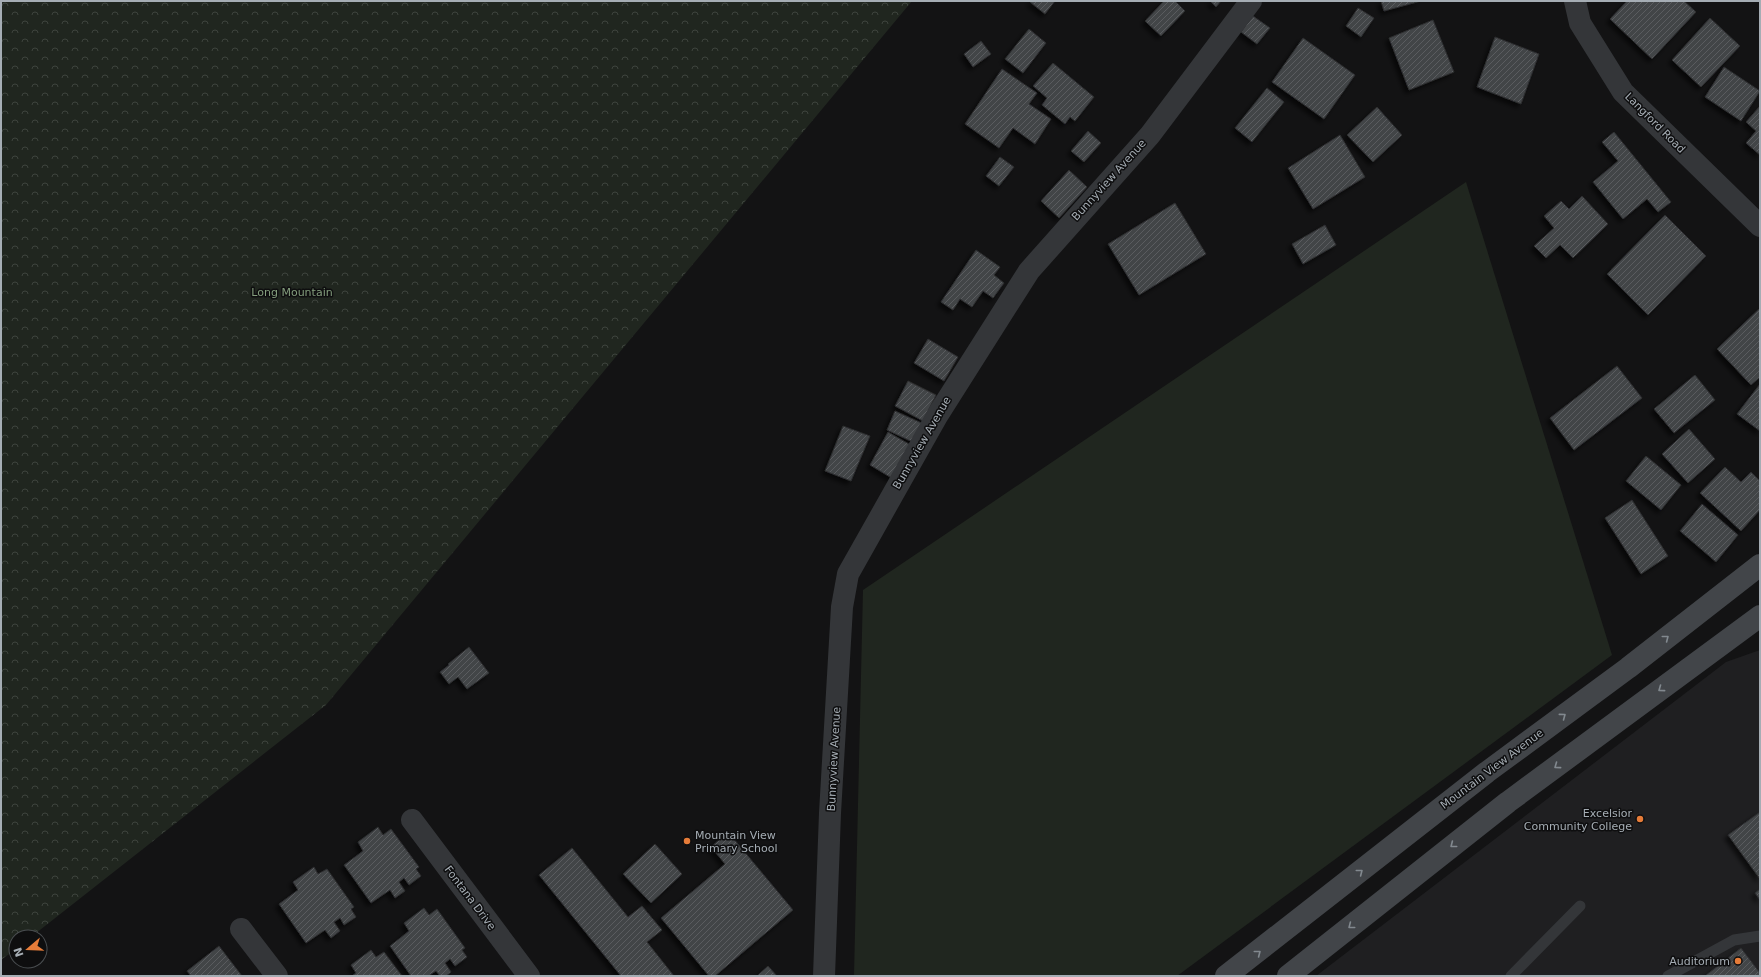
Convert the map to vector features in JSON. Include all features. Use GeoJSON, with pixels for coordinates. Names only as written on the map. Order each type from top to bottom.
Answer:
{"type":"FeatureCollection","features":[{"type":"Feature","properties":{"kind":"main road","name":"Mountain View Avenue"},"geometry":{"type":"LineString","coordinates":[[1226,976],[1487,772],[1628,668],[1760,565]]}},
{"type":"Feature","properties":{"kind":"main road"},"geometry":{"type":"LineString","coordinates":[[1288,976],[1508,802],[1760,616]]}},
{"type":"Feature","properties":{"kind":"main road"},"geometry":{"type":"LineString","coordinates":[[1720,646],[1760,629]]}},
{"type":"Feature","properties":{"kind":"street","name":"Bunnyview Avenue"},"geometry":{"type":"LineString","coordinates":[[824,976],[830,813],[842,615],[848,574],[937,416],[1029,270],[1150,135],[1251,1]]}},
{"type":"Feature","properties":{"kind":"street","name":"Langford Road"},"geometry":{"type":"LineString","coordinates":[[1575,1],[1580,23],[1623,92],[1760,226]]}},
{"type":"Feature","properties":{"kind":"street","name":"Fontana Drive"},"geometry":{"type":"LineString","coordinates":[[412,820],[529,976]]}},
{"type":"Feature","properties":{"kind":"street"},"geometry":{"type":"LineString","coordinates":[[241,929],[277,976]]}},
{"type":"Feature","properties":{"kind":"lane"},"geometry":{"type":"LineString","coordinates":[[1511,976],[1580,906]]}},
{"type":"Feature","properties":{"kind":"lane"},"geometry":{"type":"LineString","coordinates":[[1668,976],[1734,940],[1760,936]]}},
{"type":"Feature","properties":{"kind":"shaded area","name":"Excelsior Community College"},"geometry":{"type":"Polygon","coordinates":[[[1760,650],[1760,976],[1316,976],[1726,662],[1760,650]]]}},
{"type":"Feature","properties":{"kind":"green space","name":"Long Mountain"},"geometry":{"type":"Polygon","coordinates":[[[1,1],[912,1],[326,705],[41,929],[8,929],[8,955],[1,960],[1,1]]]}},
{"type":"Feature","properties":{"kind":"green space"},"geometry":{"type":"Polygon","coordinates":[[[1466,182],[1612,655],[1177,976],[854,976],[863,590],[1466,182]]]}},
{"type":"Feature","properties":{"kind":"building"},"geometry":{"type":"Polygon","coordinates":[[[1055,1],[1045,14],[1030,2],[1055,1]]]}},
{"type":"Feature","properties":{"kind":"building"},"geometry":{"type":"Polygon","coordinates":[[[1164,1],[1175,1],[1185,11],[1161,36],[1145,21],[1164,1]]]}},
{"type":"Feature","properties":{"kind":"building"},"geometry":{"type":"Polygon","coordinates":[[[1210,1],[1221,1],[1216,7],[1210,1]]]}},
{"type":"Feature","properties":{"kind":"building"},"geometry":{"type":"Polygon","coordinates":[[[1381,1],[1421,1],[1384,11],[1381,1]]]}},
{"type":"Feature","properties":{"kind":"building"},"geometry":{"type":"Polygon","coordinates":[[[1627,1],[1684,1],[1696,12],[1652,59],[1610,19],[1627,1]]]}},
{"type":"Feature","properties":{"kind":"building"},"geometry":{"type":"Polygon","coordinates":[[[1358,8],[1374,18],[1361,37],[1346,26],[1358,8]]]}},
{"type":"Feature","properties":{"kind":"building"},"geometry":{"type":"Polygon","coordinates":[[[1253,16],[1270,28],[1257,44],[1241,32],[1253,16]]]}},
{"type":"Feature","properties":{"kind":"building"},"geometry":{"type":"Polygon","coordinates":[[[1710,18],[1740,46],[1701,87],[1672,60],[1710,18]]]}},
{"type":"Feature","properties":{"kind":"building"},"geometry":{"type":"Polygon","coordinates":[[[1433,20],[1454,72],[1409,90],[1389,38],[1433,20]]]}},
{"type":"Feature","properties":{"kind":"building"},"geometry":{"type":"Polygon","coordinates":[[[1029,29],[1046,43],[1023,73],[1005,59],[1029,29]]]}},
{"type":"Feature","properties":{"kind":"building"},"geometry":{"type":"Polygon","coordinates":[[[1495,37],[1539,54],[1521,104],[1477,87],[1495,37]]]}},
{"type":"Feature","properties":{"kind":"building"},"geometry":{"type":"Polygon","coordinates":[[[1303,38],[1355,75],[1324,119],[1272,82],[1303,38]]]}},
{"type":"Feature","properties":{"kind":"building"},"geometry":{"type":"Polygon","coordinates":[[[981,41],[991,54],[973,67],[964,54],[981,41]]]}},
{"type":"Feature","properties":{"kind":"building"},"geometry":{"type":"Polygon","coordinates":[[[1053,63],[1094,97],[1075,121],[1070,117],[1065,124],[1042,105],[1047,98],[1033,86],[1053,63]]]}},
{"type":"Feature","properties":{"kind":"building"},"geometry":{"type":"Polygon","coordinates":[[[1724,67],[1760,91],[1741,121],[1705,97],[1724,67]]]}},
{"type":"Feature","properties":{"kind":"building"},"geometry":{"type":"Polygon","coordinates":[[[1002,69],[1037,93],[1029,104],[1051,119],[1035,144],[1013,128],[999,148],[965,124],[1002,69]]]}},
{"type":"Feature","properties":{"kind":"building"},"geometry":{"type":"Polygon","coordinates":[[[1267,88],[1284,102],[1252,142],[1235,128],[1267,88]]]}},
{"type":"Feature","properties":{"kind":"building"},"geometry":{"type":"Polygon","coordinates":[[[1760,106],[1760,155],[1746,143],[1756,131],[1746,122],[1760,106]]]}},
{"type":"Feature","properties":{"kind":"building"},"geometry":{"type":"Polygon","coordinates":[[[1377,107],[1402,135],[1373,162],[1347,135],[1377,107]]]}},
{"type":"Feature","properties":{"kind":"building"},"geometry":{"type":"Polygon","coordinates":[[[1088,131],[1101,143],[1084,162],[1071,151],[1088,131]]]}},
{"type":"Feature","properties":{"kind":"building"},"geometry":{"type":"Polygon","coordinates":[[[1614,132],[1671,202],[1658,212],[1647,199],[1623,219],[1593,182],[1618,161],[1602,142],[1614,132]]]}},
{"type":"Feature","properties":{"kind":"building"},"geometry":{"type":"Polygon","coordinates":[[[1340,135],[1365,177],[1313,209],[1288,168],[1340,135]]]}},
{"type":"Feature","properties":{"kind":"building"},"geometry":{"type":"Polygon","coordinates":[[[1000,157],[1014,167],[999,186],[986,176],[1000,157]]]}},
{"type":"Feature","properties":{"kind":"building"},"geometry":{"type":"Polygon","coordinates":[[[1069,170],[1087,187],[1059,218],[1041,201],[1069,170]]]}},
{"type":"Feature","properties":{"kind":"building"},"geometry":{"type":"Polygon","coordinates":[[[1582,196],[1608,224],[1573,258],[1560,245],[1546,258],[1534,246],[1554,228],[1544,216],[1561,201],[1569,209],[1582,196]]]}},
{"type":"Feature","properties":{"kind":"building"},"geometry":{"type":"Polygon","coordinates":[[[1175,203],[1206,254],[1139,295],[1108,244],[1175,203]]]}},
{"type":"Feature","properties":{"kind":"building"},"geometry":{"type":"Polygon","coordinates":[[[1665,215],[1706,256],[1648,315],[1607,274],[1665,215]]]}},
{"type":"Feature","properties":{"kind":"building"},"geometry":{"type":"Polygon","coordinates":[[[1325,225],[1336,245],[1303,264],[1292,244],[1325,225]]]}},
{"type":"Feature","properties":{"kind":"building"},"geometry":{"type":"Polygon","coordinates":[[[976,250],[1000,267],[994,275],[1004,283],[993,298],[983,291],[972,307],[960,299],[953,310],[941,302],[976,250]]]}},
{"type":"Feature","properties":{"kind":"building"},"geometry":{"type":"Polygon","coordinates":[[[1760,308],[1760,377],[1751,385],[1717,349],[1760,308]]]}},
{"type":"Feature","properties":{"kind":"building"},"geometry":{"type":"Polygon","coordinates":[[[928,339],[958,357],[944,381],[914,363],[928,339]]]}},
{"type":"Feature","properties":{"kind":"building"},"geometry":{"type":"Polygon","coordinates":[[[1617,366],[1642,398],[1574,450],[1550,418],[1617,366]]]}},
{"type":"Feature","properties":{"kind":"building"},"geometry":{"type":"Polygon","coordinates":[[[1695,375],[1715,400],[1674,433],[1654,409],[1695,375]]]}},
{"type":"Feature","properties":{"kind":"building"},"geometry":{"type":"Polygon","coordinates":[[[908,381],[936,395],[923,421],[895,406],[908,381]]]}},
{"type":"Feature","properties":{"kind":"building"},"geometry":{"type":"Polygon","coordinates":[[[1760,384],[1760,431],[1737,414],[1760,384]]]}},
{"type":"Feature","properties":{"kind":"building"},"geometry":{"type":"Polygon","coordinates":[[[895,411],[928,426],[919,445],[887,430],[895,411]]]}},
{"type":"Feature","properties":{"kind":"building"},"geometry":{"type":"Polygon","coordinates":[[[843,426],[870,436],[851,481],[825,471],[843,426]]]}},
{"type":"Feature","properties":{"kind":"building"},"geometry":{"type":"Polygon","coordinates":[[[1689,429],[1715,459],[1688,483],[1662,454],[1689,429]]]}},
{"type":"Feature","properties":{"kind":"building"},"geometry":{"type":"Polygon","coordinates":[[[888,432],[914,447],[895,480],[870,465],[888,432]]]}},
{"type":"Feature","properties":{"kind":"building"},"geometry":{"type":"Polygon","coordinates":[[[1646,456],[1681,485],[1661,510],[1626,481],[1646,456]]]}},
{"type":"Feature","properties":{"kind":"building"},"geometry":{"type":"Polygon","coordinates":[[[1725,467],[1741,482],[1751,472],[1760,481],[1760,510],[1741,531],[1700,493],[1725,467]]]}},
{"type":"Feature","properties":{"kind":"building"},"geometry":{"type":"Polygon","coordinates":[[[1632,500],[1668,556],[1641,574],[1605,518],[1632,500]]]}},
{"type":"Feature","properties":{"kind":"building"},"geometry":{"type":"Polygon","coordinates":[[[1702,504],[1738,535],[1716,562],[1680,531],[1702,504]]]}},
{"type":"Feature","properties":{"kind":"building"},"geometry":{"type":"Polygon","coordinates":[[[469,647],[489,673],[467,689],[458,677],[449,684],[440,672],[469,647]]]}},
{"type":"Feature","properties":{"kind":"building"},"geometry":{"type":"Polygon","coordinates":[[[1760,812],[1760,879],[1728,835],[1760,812]]]}},
{"type":"Feature","properties":{"kind":"building"},"geometry":{"type":"Polygon","coordinates":[[[378,827],[383,835],[391,829],[419,867],[416,869],[421,876],[409,885],[404,878],[399,882],[405,891],[395,898],[390,890],[371,903],[344,865],[363,851],[358,842],[378,827]]]}},
{"type":"Feature","properties":{"kind":"building"},"geometry":{"type":"Polygon","coordinates":[[[728,832],[793,910],[715,976],[709,976],[661,918],[725,864],[711,847],[728,832]]]}},
{"type":"Feature","properties":{"kind":"building"},"geometry":{"type":"Polygon","coordinates":[[[655,844],[682,874],[651,903],[623,874],[655,844]]]}},
{"type":"Feature","properties":{"kind":"building"},"geometry":{"type":"Polygon","coordinates":[[[572,848],[628,917],[642,906],[662,930],[647,942],[674,976],[621,976],[539,875],[572,848]]]}},
{"type":"Feature","properties":{"kind":"building"},"geometry":{"type":"Polygon","coordinates":[[[314,867],[318,874],[327,869],[354,907],[351,909],[356,917],[344,925],[340,918],[334,922],[340,931],[331,938],[325,930],[306,943],[279,904],[298,890],[293,882],[314,867]]]}},
{"type":"Feature","properties":{"kind":"building"},"geometry":{"type":"Polygon","coordinates":[[[1760,889],[1760,900],[1755,893],[1760,889]]]}},
{"type":"Feature","properties":{"kind":"building"},"geometry":{"type":"Polygon","coordinates":[[[424,908],[429,915],[437,909],[465,948],[462,950],[467,957],[455,966],[450,959],[445,963],[451,972],[446,976],[440,976],[436,971],[428,976],[411,976],[390,946],[409,931],[404,923],[424,908]]]}},
{"type":"Feature","properties":{"kind":"building"},"geometry":{"type":"Polygon","coordinates":[[[219,946],[242,976],[191,976],[187,971],[219,946]]]}},
{"type":"Feature","properties":{"kind":"building","name":"Auditorium"},"geometry":{"type":"Polygon","coordinates":[[[1741,948],[1760,973],[1760,976],[1705,976],[1741,948]]]}},
{"type":"Feature","properties":{"kind":"building"},"geometry":{"type":"Polygon","coordinates":[[[371,950],[376,957],[384,952],[402,976],[352,976],[356,973],[351,965],[371,950]]]}},
{"type":"Feature","properties":{"kind":"building"},"geometry":{"type":"Polygon","coordinates":[[[768,966],[777,976],[757,976],[768,966]]]}},
{"type":"Feature","properties":{"kind":"place","name":"Excelsior Community College"},"geometry":{"type":"Point","coordinates":[1640,819]}},
{"type":"Feature","properties":{"kind":"place","name":"Mountain View Primary School"},"geometry":{"type":"Point","coordinates":[687,841]}},
{"type":"Feature","properties":{"kind":"place","name":"Auditorium"},"geometry":{"type":"Point","coordinates":[1738,961]}}]}
